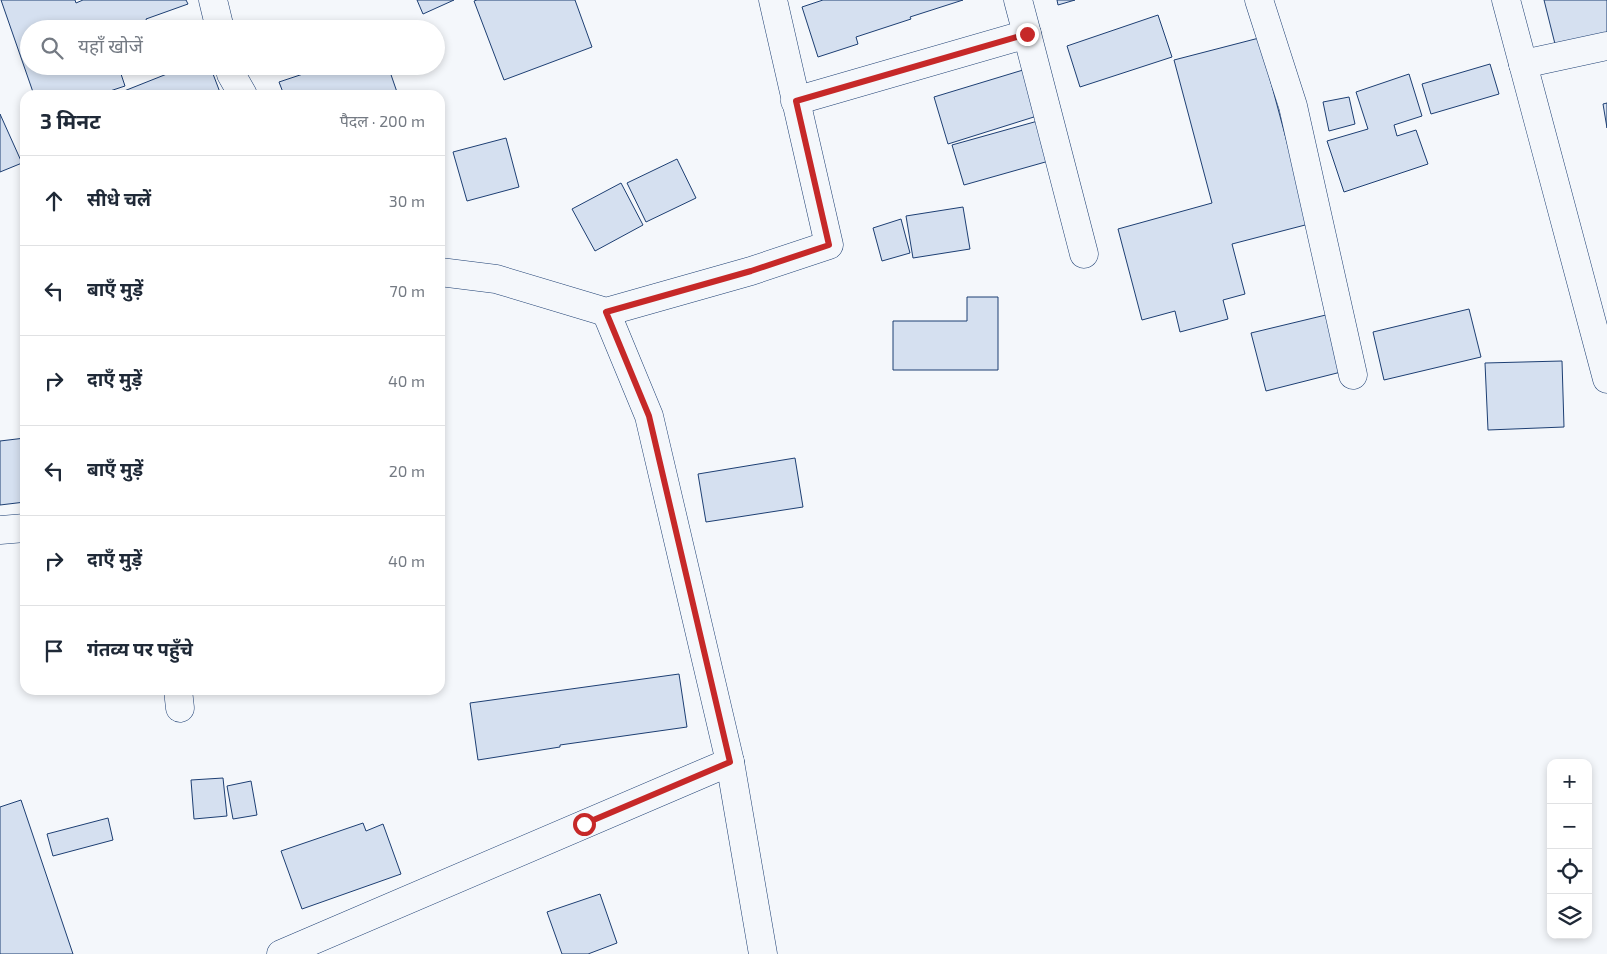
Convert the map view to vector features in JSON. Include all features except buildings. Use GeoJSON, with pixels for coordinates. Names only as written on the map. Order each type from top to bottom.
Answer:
{"type":"FeatureCollection","features":[{"type":"Feature","properties":{"kind":"street"},"geometry":{"type":"LineString","coordinates":[[213,0],[218,20]]}},
{"type":"Feature","properties":{"kind":"street"},"geometry":{"type":"LineString","coordinates":[[445,273],[496,279],[606,312],[751,271],[829,245],[773,0]]}},
{"type":"Feature","properties":{"kind":"street"},"geometry":{"type":"LineString","coordinates":[[1018,0],[1084,254]]}},
{"type":"Feature","properties":{"kind":"street"},"geometry":{"type":"LineString","coordinates":[[1259,0],[1293,106],[1353,375]]}},
{"type":"Feature","properties":{"kind":"street"},"geometry":{"type":"LineString","coordinates":[[1506,0],[1607,379]]}},
{"type":"Feature","properties":{"kind":"street"},"geometry":{"type":"LineString","coordinates":[[796,101],[1027,34]]}},
{"type":"Feature","properties":{"kind":"street"},"geometry":{"type":"LineString","coordinates":[[1523,64],[1607,46]]}},
{"type":"Feature","properties":{"kind":"street"},"geometry":{"type":"LineString","coordinates":[[232,75],[240,90]]}},
{"type":"Feature","properties":{"kind":"street"},"geometry":{"type":"LineString","coordinates":[[606,312],[649,416],[730,762],[763,954]]}},
{"type":"Feature","properties":{"kind":"street"},"geometry":{"type":"LineString","coordinates":[[0,530],[20,528]]}},
{"type":"Feature","properties":{"kind":"street"},"geometry":{"type":"LineString","coordinates":[[281,954],[730,762]]}},
{"type":"Feature","properties":{"kind":"route"},"geometry":{"type":"LineString","coordinates":[[584,824],[730,762],[649,416],[606,312],[751,271],[829,245],[796,101],[1027,34]]}}]}
